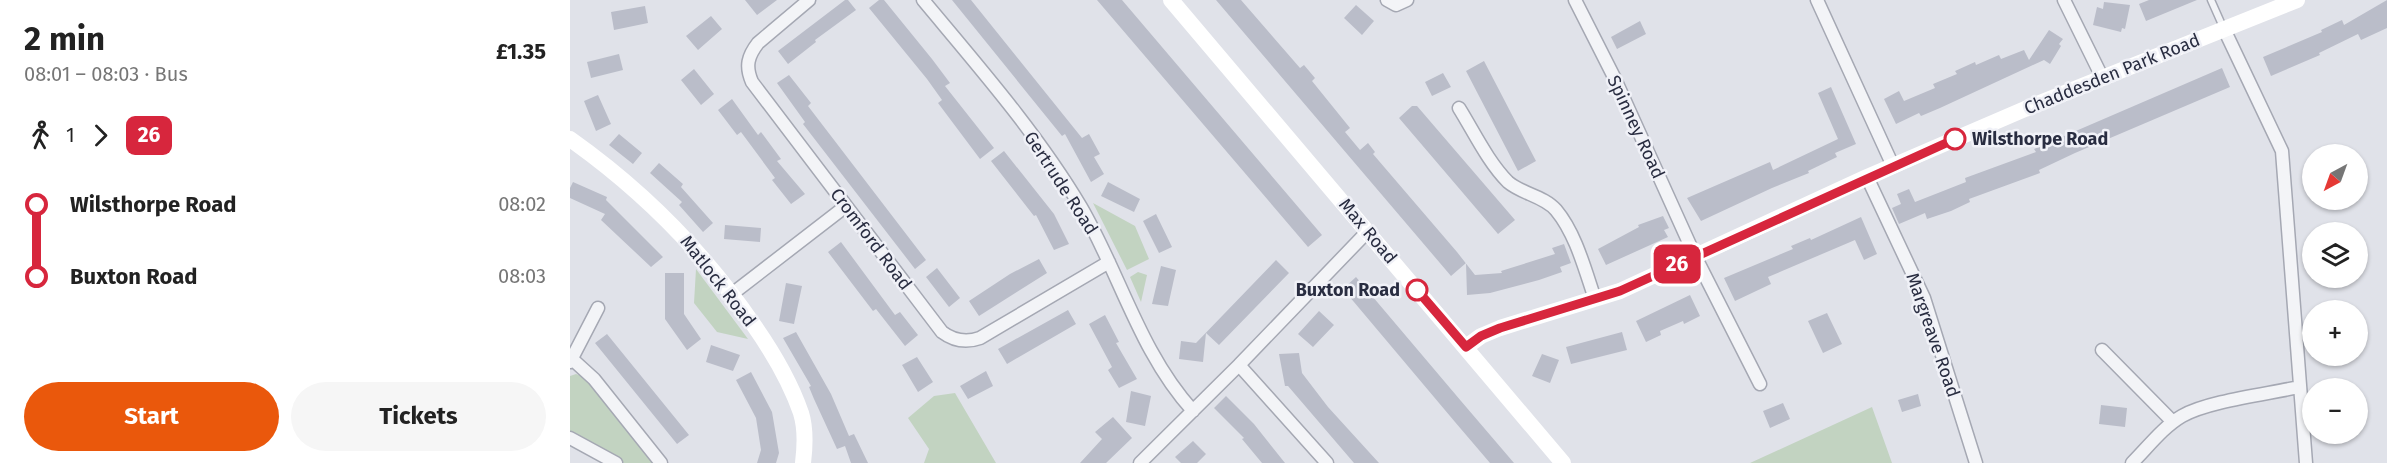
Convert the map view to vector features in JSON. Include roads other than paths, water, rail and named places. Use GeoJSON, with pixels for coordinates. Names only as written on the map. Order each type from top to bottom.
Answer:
{"type":"FeatureCollection","features":[{"type":"Feature","properties":{"kind":"street","name":"Cromford Road"},"geometry":{"type":"LineString","coordinates":[[809,0],[758,43],[752,51],[747,67],[756,89],[942,332],[957,340],[980,338],[1108,262]]}},
{"type":"Feature","properties":{"kind":"street","name":"Gertrude Road"},"geometry":{"type":"LineString","coordinates":[[923,0],[1043,150],[1081,207],[1151,352],[1174,390],[1193,411]]}},
{"type":"Feature","properties":{"kind":"street","name":"Max Road"},"geometry":{"type":"LineString","coordinates":[[1171,0],[1563,463]]}},
{"type":"Feature","properties":{"kind":"street"},"geometry":{"type":"LineString","coordinates":[[1387,0],[1396,5],[1407,0]]}},
{"type":"Feature","properties":{"kind":"street","name":"Spinney Road"},"geometry":{"type":"LineString","coordinates":[[1575,0],[1615,79],[1695,256],[1760,384]]}},
{"type":"Feature","properties":{"kind":"street"},"geometry":{"type":"LineString","coordinates":[[1817,0],[1893,166]]}},
{"type":"Feature","properties":{"kind":"street"},"geometry":{"type":"LineString","coordinates":[[2064,0],[2102,77]]}},
{"type":"Feature","properties":{"kind":"street","name":"Chaddesden Park Road"},"geometry":{"type":"LineString","coordinates":[[1466,347],[1481,336],[1500,328],[1628,288],[1867,177],[2102,77],[2297,0]]}},
{"type":"Feature","properties":{"kind":"street"},"geometry":{"type":"LineString","coordinates":[[2224,28],[2282,151],[2306,463]]}},
{"type":"Feature","properties":{"kind":"street"},"geometry":{"type":"LineString","coordinates":[[1459,108],[1509,182],[1555,208],[1565,223],[1581,258],[1595,299]]}},
{"type":"Feature","properties":{"kind":"street","name":"Matlock Road"},"geometry":{"type":"LineString","coordinates":[[570,139],[611,169],[663,215],[732,294],[779,365],[801,414],[805,435],[803,463]]}},
{"type":"Feature","properties":{"kind":"street","name":"Margreave Road"},"geometry":{"type":"LineString","coordinates":[[1867,177],[1924,298],[1976,463]]}},
{"type":"Feature","properties":{"kind":"street"},"geometry":{"type":"LineString","coordinates":[[732,294],[846,206]]}},
{"type":"Feature","properties":{"kind":"street"},"geometry":{"type":"LineString","coordinates":[[1140,463],[1239,365],[1368,231]]}},
{"type":"Feature","properties":{"kind":"street"},"geometry":{"type":"LineString","coordinates":[[598,308],[571,361],[594,379],[661,463]]}},
{"type":"Feature","properties":{"kind":"street"},"geometry":{"type":"LineString","coordinates":[[2102,350],[2173,422]]}},
{"type":"Feature","properties":{"kind":"street"},"geometry":{"type":"LineString","coordinates":[[1239,365],[1327,463]]}},
{"type":"Feature","properties":{"kind":"street"},"geometry":{"type":"LineString","coordinates":[[2132,463],[2173,422],[2199,409],[2299,387]]}},
{"type":"Feature","properties":{"kind":"street"},"geometry":{"type":"LineString","coordinates":[[570,438],[616,463]]}},
{"type":"Feature","properties":{"kind":"lane"},"geometry":{"type":"LineString","coordinates":[[2211,0],[2224,28]]}},
{"type":"Feature","properties":{"kind":"place","name":"Wilsthorpe Road"},"geometry":{"type":"Point","coordinates":[1955,139]}},
{"type":"Feature","properties":{"kind":"place","name":"Buxton Road"},"geometry":{"type":"Point","coordinates":[1417,290]}}]}
